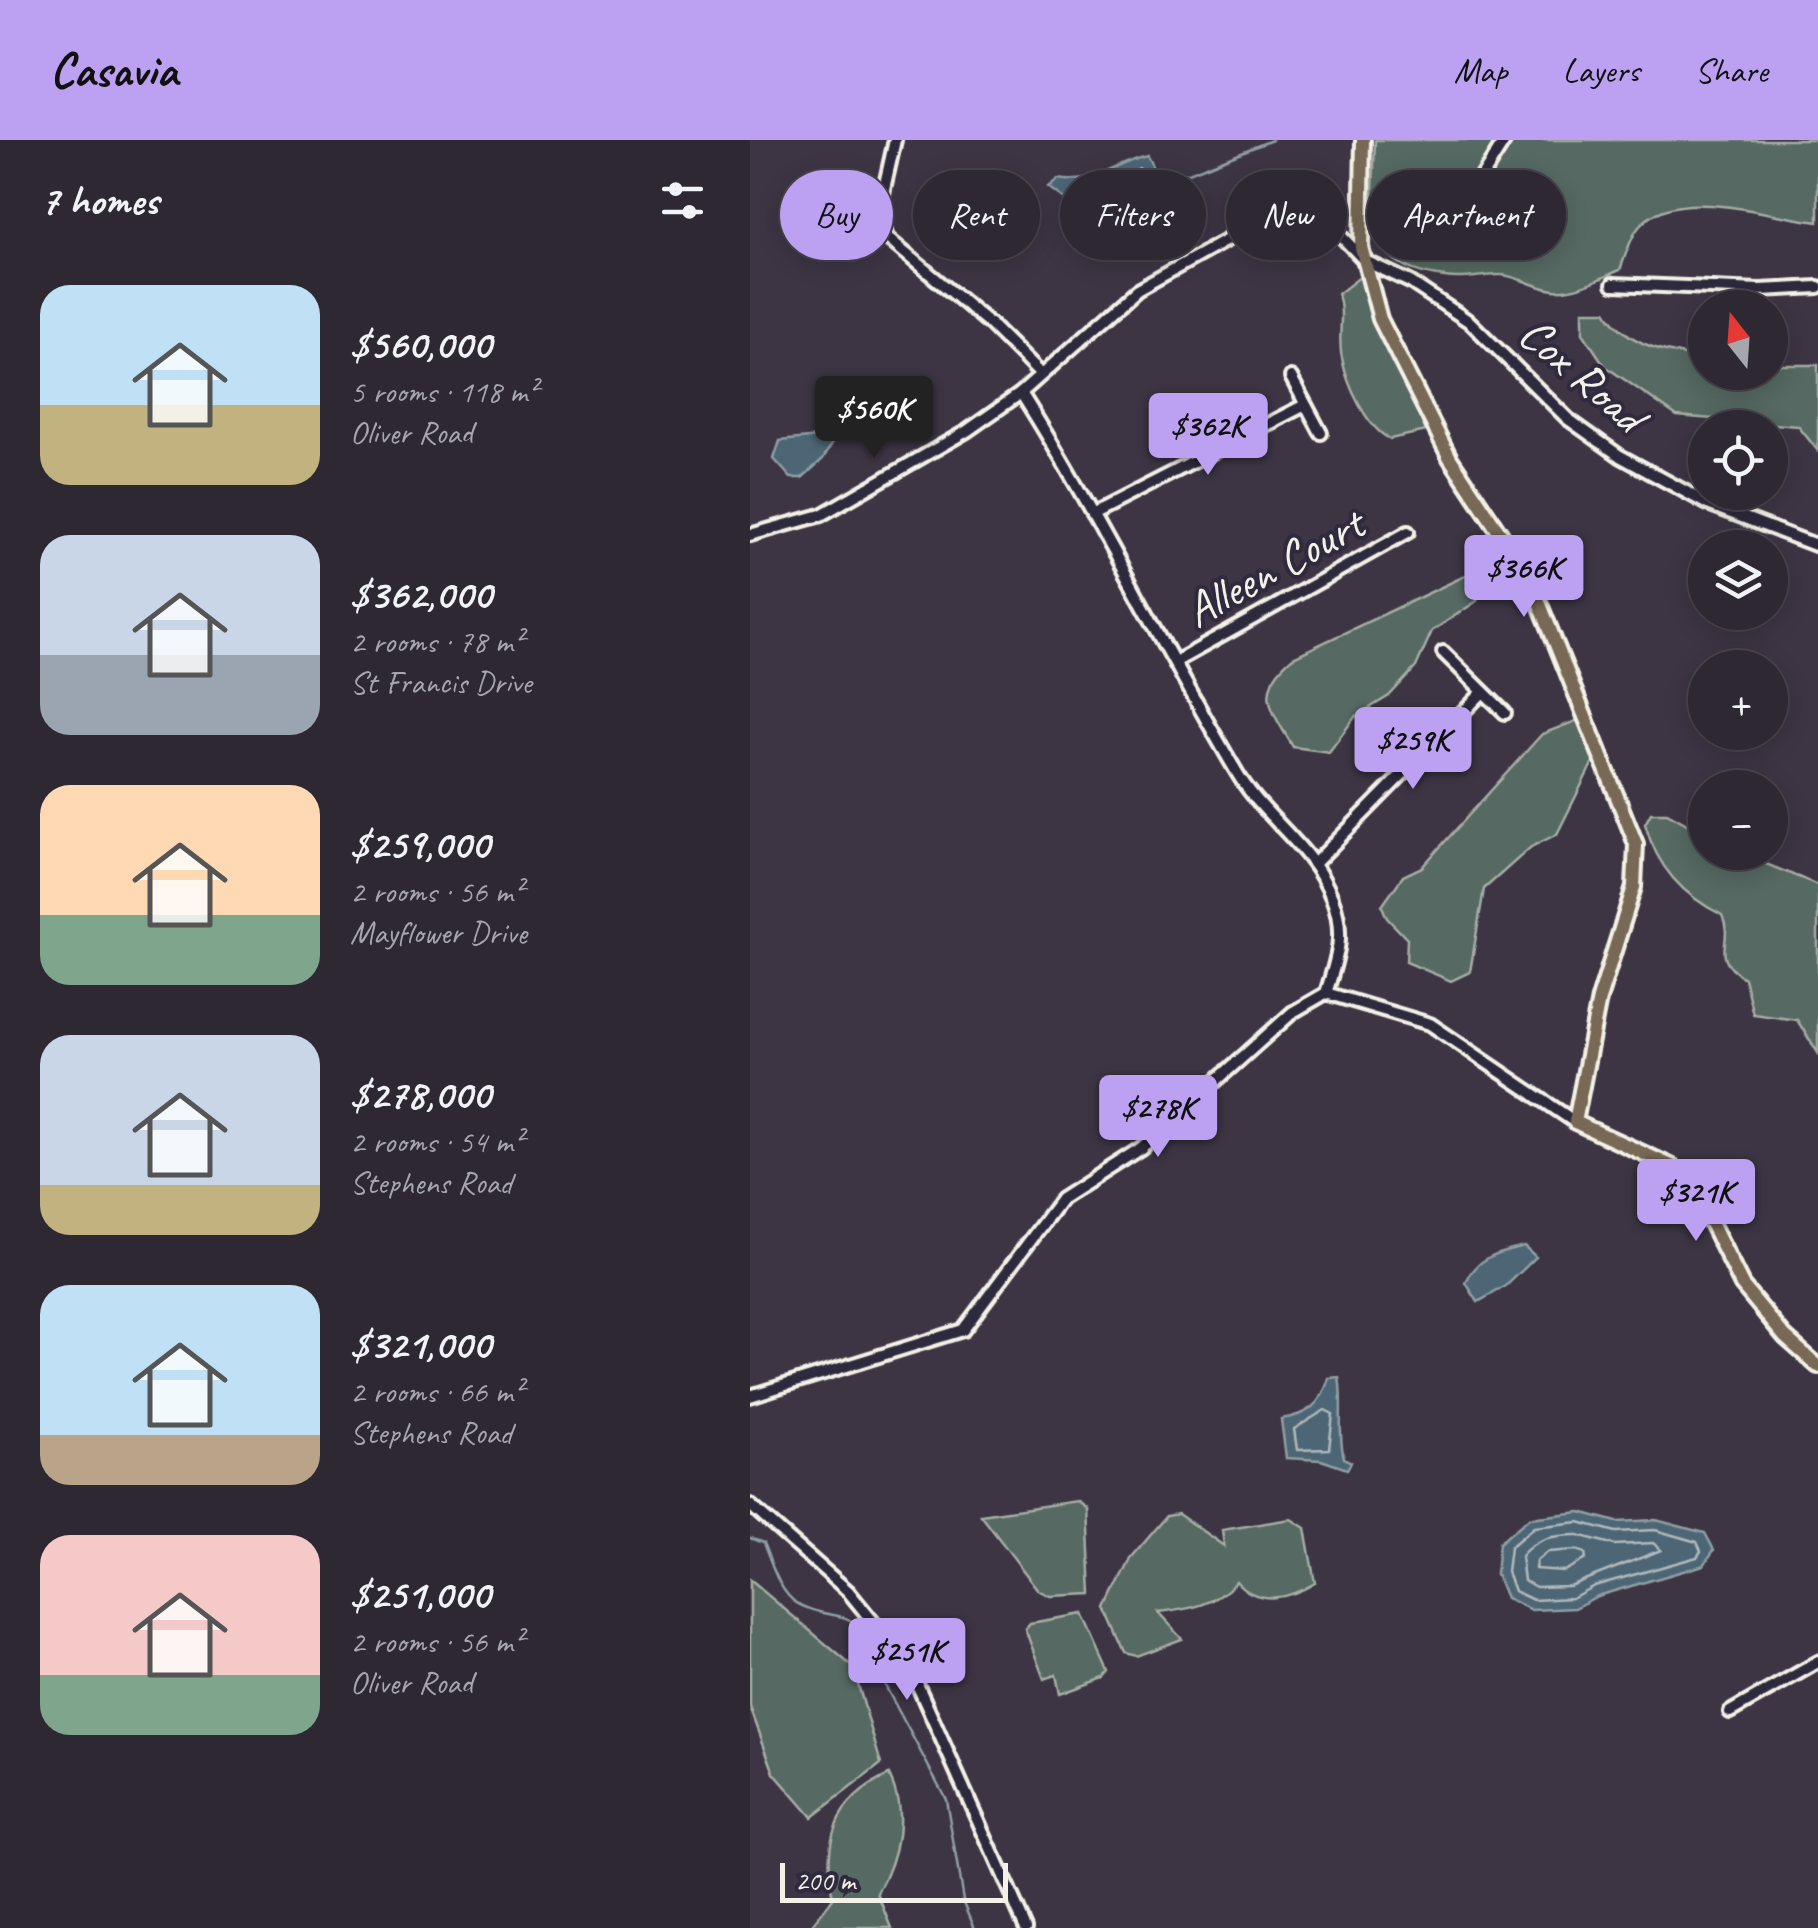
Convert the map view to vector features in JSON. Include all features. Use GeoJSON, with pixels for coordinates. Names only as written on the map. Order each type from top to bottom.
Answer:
{"type":"FeatureCollection","features":[{"type":"Feature","properties":{"kind":"main road"},"geometry":{"type":"LineString","coordinates":[[1363,140],[1365,262],[1380,318],[1433,429],[1528,577],[1636,844],[1634,887],[1599,1000],[1574,1122],[1671,1166],[1690,1182],[1742,1285],[1785,1337],[1818,1366]]}},
{"type":"Feature","properties":{"kind":"street"},"geometry":{"type":"LineString","coordinates":[[895,140],[878,210],[887,238],[983,318],[1040,374]]}},
{"type":"Feature","properties":{"kind":"street"},"geometry":{"type":"LineString","coordinates":[[1486,170],[1505,140]]}},
{"type":"Feature","properties":{"kind":"street"},"geometry":{"type":"LineString","coordinates":[[750,535],[821,515],[967,430],[1021,393],[1138,290],[1279,211],[1303,206],[1316,210],[1365,262]]}},
{"type":"Feature","properties":{"kind":"street","name":"Cox Road"},"geometry":{"type":"LineString","coordinates":[[1365,262],[1416,286],[1470,322],[1568,419],[1633,464],[1708,504],[1818,546]]}},
{"type":"Feature","properties":{"kind":"street"},"geometry":{"type":"LineString","coordinates":[[1612,284],[1760,290],[1818,287]]}},
{"type":"Feature","properties":{"kind":"street"},"geometry":{"type":"LineString","coordinates":[[1291,377],[1321,434]]}},
{"type":"Feature","properties":{"kind":"street"},"geometry":{"type":"LineString","coordinates":[[750,1396],[962,1330],[1061,1199],[1155,1137],[1293,1012],[1326,993],[1338,960],[1340,929],[1332,898],[1315,863],[1246,788],[1021,393]]}},
{"type":"Feature","properties":{"kind":"street"},"geometry":{"type":"LineString","coordinates":[[1092,514],[1305,405]]}},
{"type":"Feature","properties":{"kind":"street","name":"Alleen Court"},"geometry":{"type":"LineString","coordinates":[[1175,662],[1408,532]]}},
{"type":"Feature","properties":{"kind":"street"},"geometry":{"type":"LineString","coordinates":[[1443,652],[1505,713]]}},
{"type":"Feature","properties":{"kind":"street"},"geometry":{"type":"LineString","coordinates":[[1315,863],[1483,692]]}},
{"type":"Feature","properties":{"kind":"street"},"geometry":{"type":"LineString","coordinates":[[1326,993],[1439,1029],[1574,1122]]}},
{"type":"Feature","properties":{"kind":"street"},"geometry":{"type":"LineString","coordinates":[[750,1505],[848,1591],[910,1666],[1026,1928]]}},
{"type":"Feature","properties":{"kind":"street"},"geometry":{"type":"LineString","coordinates":[[1730,1712],[1818,1662]]}},
{"type":"Feature","properties":{"kind":"green space"},"geometry":{"type":"Polygon","coordinates":[[[1375,140],[1818,140],[1818,222],[1724,206],[1675,207],[1655,214],[1639,227],[1620,270],[1571,289],[1547,289],[1502,275],[1456,278],[1424,273],[1397,260],[1566,260],[1566,170],[1374,170],[1375,140]]]}},
{"type":"Feature","properties":{"kind":"green space"},"geometry":{"type":"Polygon","coordinates":[[[1361,276],[1371,309],[1426,431],[1390,439],[1373,425],[1353,392],[1341,350],[1338,294],[1361,276]]]}},
{"type":"Feature","properties":{"kind":"green space"},"geometry":{"type":"Polygon","coordinates":[[[1583,311],[1606,311],[1637,340],[1688,355],[1688,390],[1788,390],[1788,365],[1818,365],[1818,451],[1798,426],[1788,425],[1788,410],[1688,410],[1688,417],[1677,416],[1605,366],[1583,333],[1583,311]]]}},
{"type":"Feature","properties":{"kind":"green space"},"geometry":{"type":"Polygon","coordinates":[[[1469,574],[1479,580],[1483,589],[1477,601],[1432,631],[1416,667],[1389,696],[1355,717],[1329,752],[1293,747],[1273,711],[1270,690],[1273,680],[1293,657],[1469,574]]]}},
{"type":"Feature","properties":{"kind":"green space"},"geometry":{"type":"Polygon","coordinates":[[[1586,717],[1598,746],[1594,760],[1557,834],[1531,847],[1484,889],[1470,972],[1451,981],[1406,962],[1407,939],[1387,918],[1382,906],[1403,876],[1422,867],[1542,734],[1586,717]]]}},
{"type":"Feature","properties":{"kind":"green space"},"geometry":{"type":"Polygon","coordinates":[[[1651,813],[1667,813],[1688,825],[1688,870],[1781,870],[1818,885],[1818,1053],[1797,1020],[1753,1014],[1744,978],[1727,963],[1722,915],[1673,878],[1656,854],[1645,824],[1651,813]]]}},
{"type":"Feature","properties":{"kind":"green space"},"geometry":{"type":"Polygon","coordinates":[[[1077,1501],[1088,1509],[1092,1594],[1050,1596],[1038,1590],[981,1515],[1077,1501]]]}},
{"type":"Feature","properties":{"kind":"green space"},"geometry":{"type":"Polygon","coordinates":[[[1178,1514],[1224,1546],[1222,1530],[1291,1519],[1305,1528],[1315,1583],[1285,1596],[1264,1597],[1236,1581],[1211,1601],[1158,1613],[1182,1639],[1136,1656],[1126,1653],[1107,1609],[1132,1557],[1167,1516],[1178,1514]]]}},
{"type":"Feature","properties":{"kind":"green space"},"geometry":{"type":"Polygon","coordinates":[[[750,1580],[853,1667],[881,1764],[812,1817],[774,1773],[750,1707],[750,1580]]]}},
{"type":"Feature","properties":{"kind":"green space"},"geometry":{"type":"Polygon","coordinates":[[[1083,1614],[1109,1672],[1104,1678],[1060,1694],[1056,1675],[1044,1679],[1025,1629],[1030,1623],[1083,1614]]]}},
{"type":"Feature","properties":{"kind":"green space"},"geometry":{"type":"Polygon","coordinates":[[[889,1775],[898,1804],[898,1835],[891,1865],[878,1893],[892,1928],[810,1928],[833,1899],[831,1842],[843,1811],[854,1798],[889,1775]]]}},
{"type":"Feature","properties":{"kind":"water"},"geometry":{"type":"Polygon","coordinates":[[[1147,156],[1154,170],[1110,170],[1147,156]]]}},
{"type":"Feature","properties":{"kind":"water"},"geometry":{"type":"Polygon","coordinates":[[[1060,179],[1060,196],[1048,187],[1060,179]]]}},
{"type":"Feature","properties":{"kind":"water"},"geometry":{"type":"Polygon","coordinates":[[[837,435],[823,459],[802,478],[791,478],[774,459],[780,441],[837,435]]]}},
{"type":"Feature","properties":{"kind":"water"},"geometry":{"type":"Polygon","coordinates":[[[1524,1246],[1536,1257],[1506,1286],[1478,1302],[1466,1283],[1476,1267],[1497,1253],[1524,1246]]]}},
{"type":"Feature","properties":{"kind":"water"},"geometry":{"type":"Polygon","coordinates":[[[1339,1377],[1342,1448],[1344,1458],[1351,1462],[1347,1469],[1321,1460],[1286,1458],[1281,1419],[1312,1407],[1329,1378],[1339,1377]]]}},
{"type":"Feature","properties":{"kind":"water"},"geometry":{"type":"Polygon","coordinates":[[[1580,1512],[1617,1522],[1656,1520],[1705,1533],[1714,1550],[1704,1565],[1597,1596],[1575,1608],[1531,1610],[1506,1598],[1496,1574],[1499,1543],[1529,1518],[1580,1512]]]}},
{"type":"Feature","properties":{"kind":"waterway"},"geometry":{"type":"LineString","coordinates":[[1196,170],[1272,140]]}},
{"type":"Feature","properties":{"kind":"waterway"},"geometry":{"type":"LineString","coordinates":[[750,1538],[763,1543],[776,1576],[791,1599],[811,1610],[843,1617],[858,1627],[868,1654],[946,1799],[963,1900],[975,1928]]}}]}
